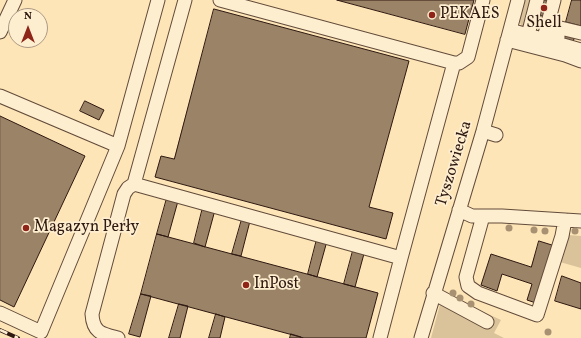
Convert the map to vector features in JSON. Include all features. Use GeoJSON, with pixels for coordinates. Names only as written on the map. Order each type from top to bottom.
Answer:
{"type":"FeatureCollection","features":[{"type":"Feature","properties":{"kind":"street"},"geometry":{"type":"LineString","coordinates":[[0,32],[3,16],[15,0]]}},
{"type":"Feature","properties":{"kind":"street"},"geometry":{"type":"LineString","coordinates":[[0,313],[41,332],[118,146],[158,0]]}},
{"type":"Feature","properties":{"kind":"street"},"geometry":{"type":"LineString","coordinates":[[118,338],[103,334],[96,329],[92,323],[92,314],[124,194],[128,188],[134,184],[184,0]]}},
{"type":"Feature","properties":{"kind":"street"},"geometry":{"type":"LineString","coordinates":[[220,0],[246,3],[454,63],[459,63],[468,57],[483,0]]}},
{"type":"Feature","properties":{"kind":"street","name":"Tyszowiecka"},"geometry":{"type":"LineString","coordinates":[[421,338],[432,297],[483,132],[518,0]]}},
{"type":"Feature","properties":{"kind":"street"},"geometry":{"type":"LineString","coordinates":[[528,35],[546,3]]}},
{"type":"Feature","properties":{"kind":"street"},"geometry":{"type":"LineString","coordinates":[[546,3],[548,25],[545,34],[581,43]]}},
{"type":"Feature","properties":{"kind":"street"},"geometry":{"type":"LineString","coordinates":[[548,25],[581,34]]}},
{"type":"Feature","properties":{"kind":"street"},"geometry":{"type":"LineString","coordinates":[[509,35],[528,35],[581,50]]}},
{"type":"Feature","properties":{"kind":"street"},"geometry":{"type":"LineString","coordinates":[[509,35],[581,62]]}},
{"type":"Feature","properties":{"kind":"street"},"geometry":{"type":"LineString","coordinates":[[380,338],[454,63]]}},
{"type":"Feature","properties":{"kind":"street"},"geometry":{"type":"LineString","coordinates":[[0,96],[118,146]]}},
{"type":"Feature","properties":{"kind":"street"},"geometry":{"type":"LineString","coordinates":[[483,132],[496,136]]}},
{"type":"Feature","properties":{"kind":"street"},"geometry":{"type":"LineString","coordinates":[[134,184],[401,258]]}},
{"type":"Feature","properties":{"kind":"street"},"geometry":{"type":"LineString","coordinates":[[459,210],[472,216],[581,221]]}},
{"type":"Feature","properties":{"kind":"street"},"geometry":{"type":"LineString","coordinates":[[483,216],[466,277],[468,286],[478,293],[537,315],[562,236],[565,220]]}},
{"type":"Feature","properties":{"kind":"street"},"geometry":{"type":"LineString","coordinates":[[432,297],[487,322]]}},
{"type":"Feature","properties":{"kind":"shaded area"},"geometry":{"type":"Polygon","coordinates":[[[525,0],[533,0],[525,29],[520,23],[520,20],[525,0]]]}},
{"type":"Feature","properties":{"kind":"shaded area"},"geometry":{"type":"Polygon","coordinates":[[[568,235],[581,236],[581,268],[560,262],[568,235]]]}},
{"type":"Feature","properties":{"kind":"shaded area"},"geometry":{"type":"Polygon","coordinates":[[[443,293],[501,320],[494,333],[504,338],[431,338],[443,293]]]}},
{"type":"Feature","properties":{"kind":"building","name":"PEKAES"},"geometry":{"type":"Polygon","coordinates":[[[337,0],[474,0],[465,34],[337,0]]]}},
{"type":"Feature","properties":{"kind":"building","name":"Shell"},"geometry":{"type":"Polygon","coordinates":[[[542,0],[551,0],[546,17],[538,15],[542,0]]]}},
{"type":"Feature","properties":{"kind":"building","name":"Shell"},"geometry":{"type":"Polygon","coordinates":[[[572,0],[581,0],[581,26],[566,22],[572,0]]]}},
{"type":"Feature","properties":{"kind":"building"},"geometry":{"type":"Polygon","coordinates":[[[214,9],[409,61],[369,207],[393,213],[386,239],[155,177],[161,156],[174,159],[214,9]]]}},
{"type":"Feature","properties":{"kind":"building"},"geometry":{"type":"Polygon","coordinates":[[[566,27],[576,30],[573,43],[563,40],[566,27]]]}},
{"type":"Feature","properties":{"kind":"building"},"geometry":{"type":"Polygon","coordinates":[[[85,101],[104,110],[99,120],[80,111],[85,101]]]}},
{"type":"Feature","properties":{"kind":"building","name":"Magazyn Perły"},"geometry":{"type":"Polygon","coordinates":[[[0,116],[85,156],[14,307],[0,300],[0,116]]]}},
{"type":"Feature","properties":{"kind":"building"},"geometry":{"type":"Polygon","coordinates":[[[167,198],[178,201],[168,237],[157,234],[167,198]]]}},
{"type":"Feature","properties":{"kind":"building"},"geometry":{"type":"Polygon","coordinates":[[[203,207],[215,210],[205,247],[194,243],[203,207]]]}},
{"type":"Feature","properties":{"kind":"building"},"geometry":{"type":"Polygon","coordinates":[[[242,219],[250,221],[241,256],[232,254],[242,219]]]}},
{"type":"Feature","properties":{"kind":"building","name":"InPost"},"geometry":{"type":"Polygon","coordinates":[[[157,234],[378,293],[366,338],[304,338],[141,294],[157,234]]]}},
{"type":"Feature","properties":{"kind":"building"},"geometry":{"type":"Polygon","coordinates":[[[317,239],[327,241],[317,277],[308,274],[317,239]]]}},
{"type":"Feature","properties":{"kind":"building"},"geometry":{"type":"Polygon","coordinates":[[[539,241],[555,246],[536,303],[527,300],[532,284],[502,274],[497,291],[481,285],[491,254],[531,267],[539,241]]]}},
{"type":"Feature","properties":{"kind":"building"},"geometry":{"type":"Polygon","coordinates":[[[354,247],[365,250],[355,287],[344,284],[354,247]]]}},
{"type":"Feature","properties":{"kind":"building"},"geometry":{"type":"Polygon","coordinates":[[[562,276],[581,283],[581,309],[555,301],[562,276]]]}},
{"type":"Feature","properties":{"kind":"building"},"geometry":{"type":"Polygon","coordinates":[[[141,294],[151,296],[140,337],[129,334],[141,294]]]}},
{"type":"Feature","properties":{"kind":"building"},"geometry":{"type":"Polygon","coordinates":[[[179,304],[188,306],[180,338],[169,338],[179,304]]]}},
{"type":"Feature","properties":{"kind":"building"},"geometry":{"type":"Polygon","coordinates":[[[216,314],[225,317],[220,338],[209,338],[216,314]]]}},
{"type":"Feature","properties":{"kind":"building"},"geometry":{"type":"Polygon","coordinates":[[[291,334],[301,337],[301,338],[290,338],[291,334]]]}},
{"type":"Feature","properties":{"kind":"railway"},"geometry":{"type":"LineString","coordinates":[[0,330],[18,338]]}},
{"type":"Feature","properties":{"kind":"place","name":"Shell"},"geometry":{"type":"Point","coordinates":[544,8]}},
{"type":"Feature","properties":{"kind":"place","name":"PEKAES"},"geometry":{"type":"Point","coordinates":[432,15]}},
{"type":"Feature","properties":{"kind":"place","name":"Magazyn Perły"},"geometry":{"type":"Point","coordinates":[26,228]}},
{"type":"Feature","properties":{"kind":"place","name":"InPost"},"geometry":{"type":"Point","coordinates":[246,285]}}]}
